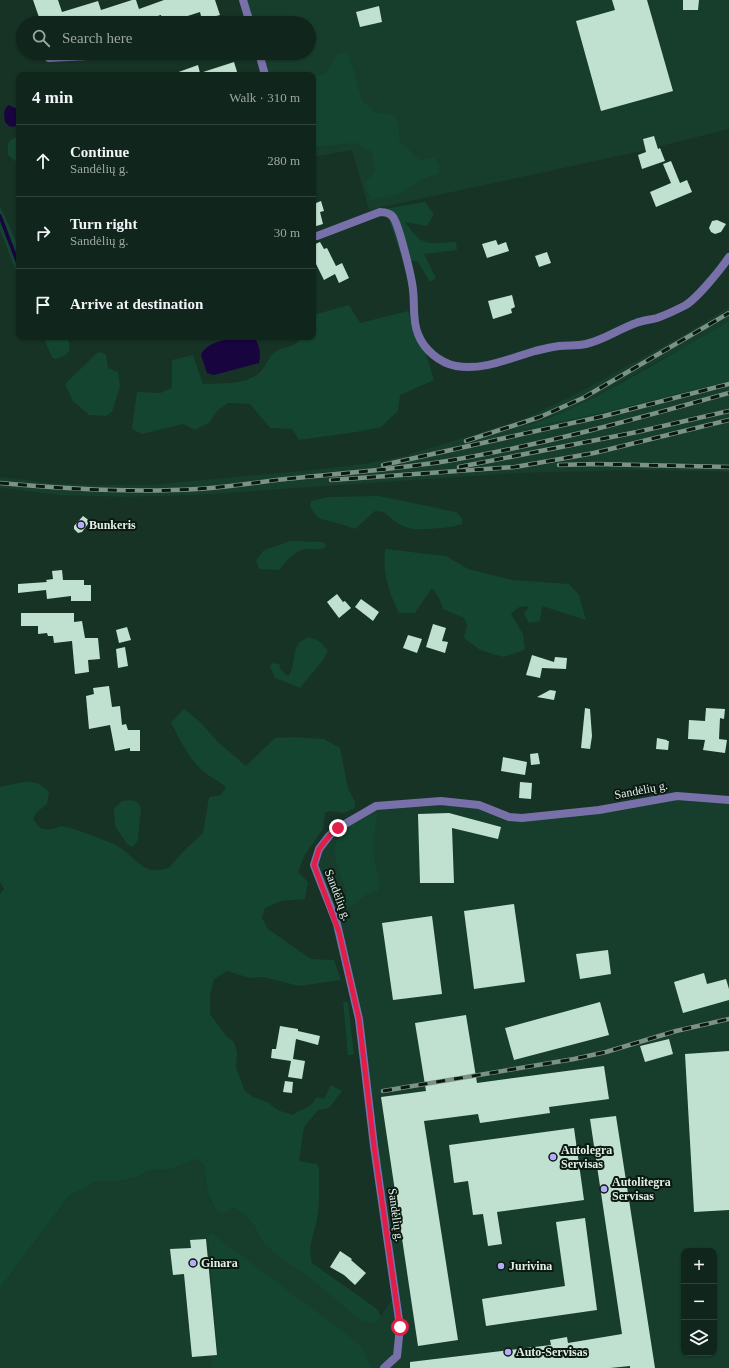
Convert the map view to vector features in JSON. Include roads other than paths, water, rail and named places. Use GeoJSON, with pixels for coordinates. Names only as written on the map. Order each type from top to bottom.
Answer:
{"type":"FeatureCollection","features":[{"type":"Feature","properties":{"kind":"street"},"geometry":{"type":"LineString","coordinates":[[243,0],[248,16]]}},
{"type":"Feature","properties":{"kind":"street"},"geometry":{"type":"LineString","coordinates":[[261,60],[264,72]]}},
{"type":"Feature","properties":{"kind":"street"},"geometry":{"type":"LineString","coordinates":[[316,236],[380,212],[386,212],[393,216],[408,264],[413,288],[414,322],[418,335],[427,348],[436,357],[446,363],[469,367],[511,360],[534,351],[558,346],[584,345],[597,342],[635,323],[656,318],[686,305],[705,286],[729,257]]}},
{"type":"Feature","properties":{"kind":"street","name":"Sandėlių g."},"geometry":{"type":"LineString","coordinates":[[384,1368],[398,1356],[400,1327],[374,1146],[359,1019],[339,932],[314,865],[319,849],[329,836],[338,828],[376,806],[441,801],[479,805],[509,816],[522,818],[599,810],[677,796],[729,800]]}},
{"type":"Feature","properties":{"kind":"waterway"},"geometry":{"type":"LineString","coordinates":[[0,216],[16,258]]}},
{"type":"Feature","properties":{"kind":"railway"},"geometry":{"type":"LineString","coordinates":[[466,441],[540,417],[583,398],[729,313]]}},
{"type":"Feature","properties":{"kind":"railway"},"geometry":{"type":"LineString","coordinates":[[383,465],[604,416],[729,384]]}},
{"type":"Feature","properties":{"kind":"railway"},"geometry":{"type":"LineString","coordinates":[[0,483],[98,490],[148,491],[222,487],[284,479],[372,471],[483,455],[624,422],[729,393]]}},
{"type":"Feature","properties":{"kind":"railway"},"geometry":{"type":"LineString","coordinates":[[459,467],[637,432],[729,411]]}},
{"type":"Feature","properties":{"kind":"railway"},"geometry":{"type":"LineString","coordinates":[[331,480],[515,467],[594,453],[729,420]]}},
{"type":"Feature","properties":{"kind":"railway"},"geometry":{"type":"LineString","coordinates":[[559,465],[596,464],[729,467]]}},
{"type":"Feature","properties":{"kind":"railway"},"geometry":{"type":"LineString","coordinates":[[383,1091],[574,1059],[606,1052],[676,1031],[729,1019]]}},
{"type":"Feature","properties":{"kind":"place","name":"Bunkeris"},"geometry":{"type":"Point","coordinates":[81,525]}},
{"type":"Feature","properties":{"kind":"place","name":"Autolegra Servisas"},"geometry":{"type":"Point","coordinates":[553,1157]}},
{"type":"Feature","properties":{"kind":"place","name":"Autolitegra Servisas"},"geometry":{"type":"Point","coordinates":[604,1189]}},
{"type":"Feature","properties":{"kind":"place","name":"Ginara"},"geometry":{"type":"Point","coordinates":[193,1263]}},
{"type":"Feature","properties":{"kind":"place","name":"Jurivina"},"geometry":{"type":"Point","coordinates":[501,1266]}},
{"type":"Feature","properties":{"kind":"place","name":"Auto-Servisas"},"geometry":{"type":"Point","coordinates":[508,1352]}}]}
